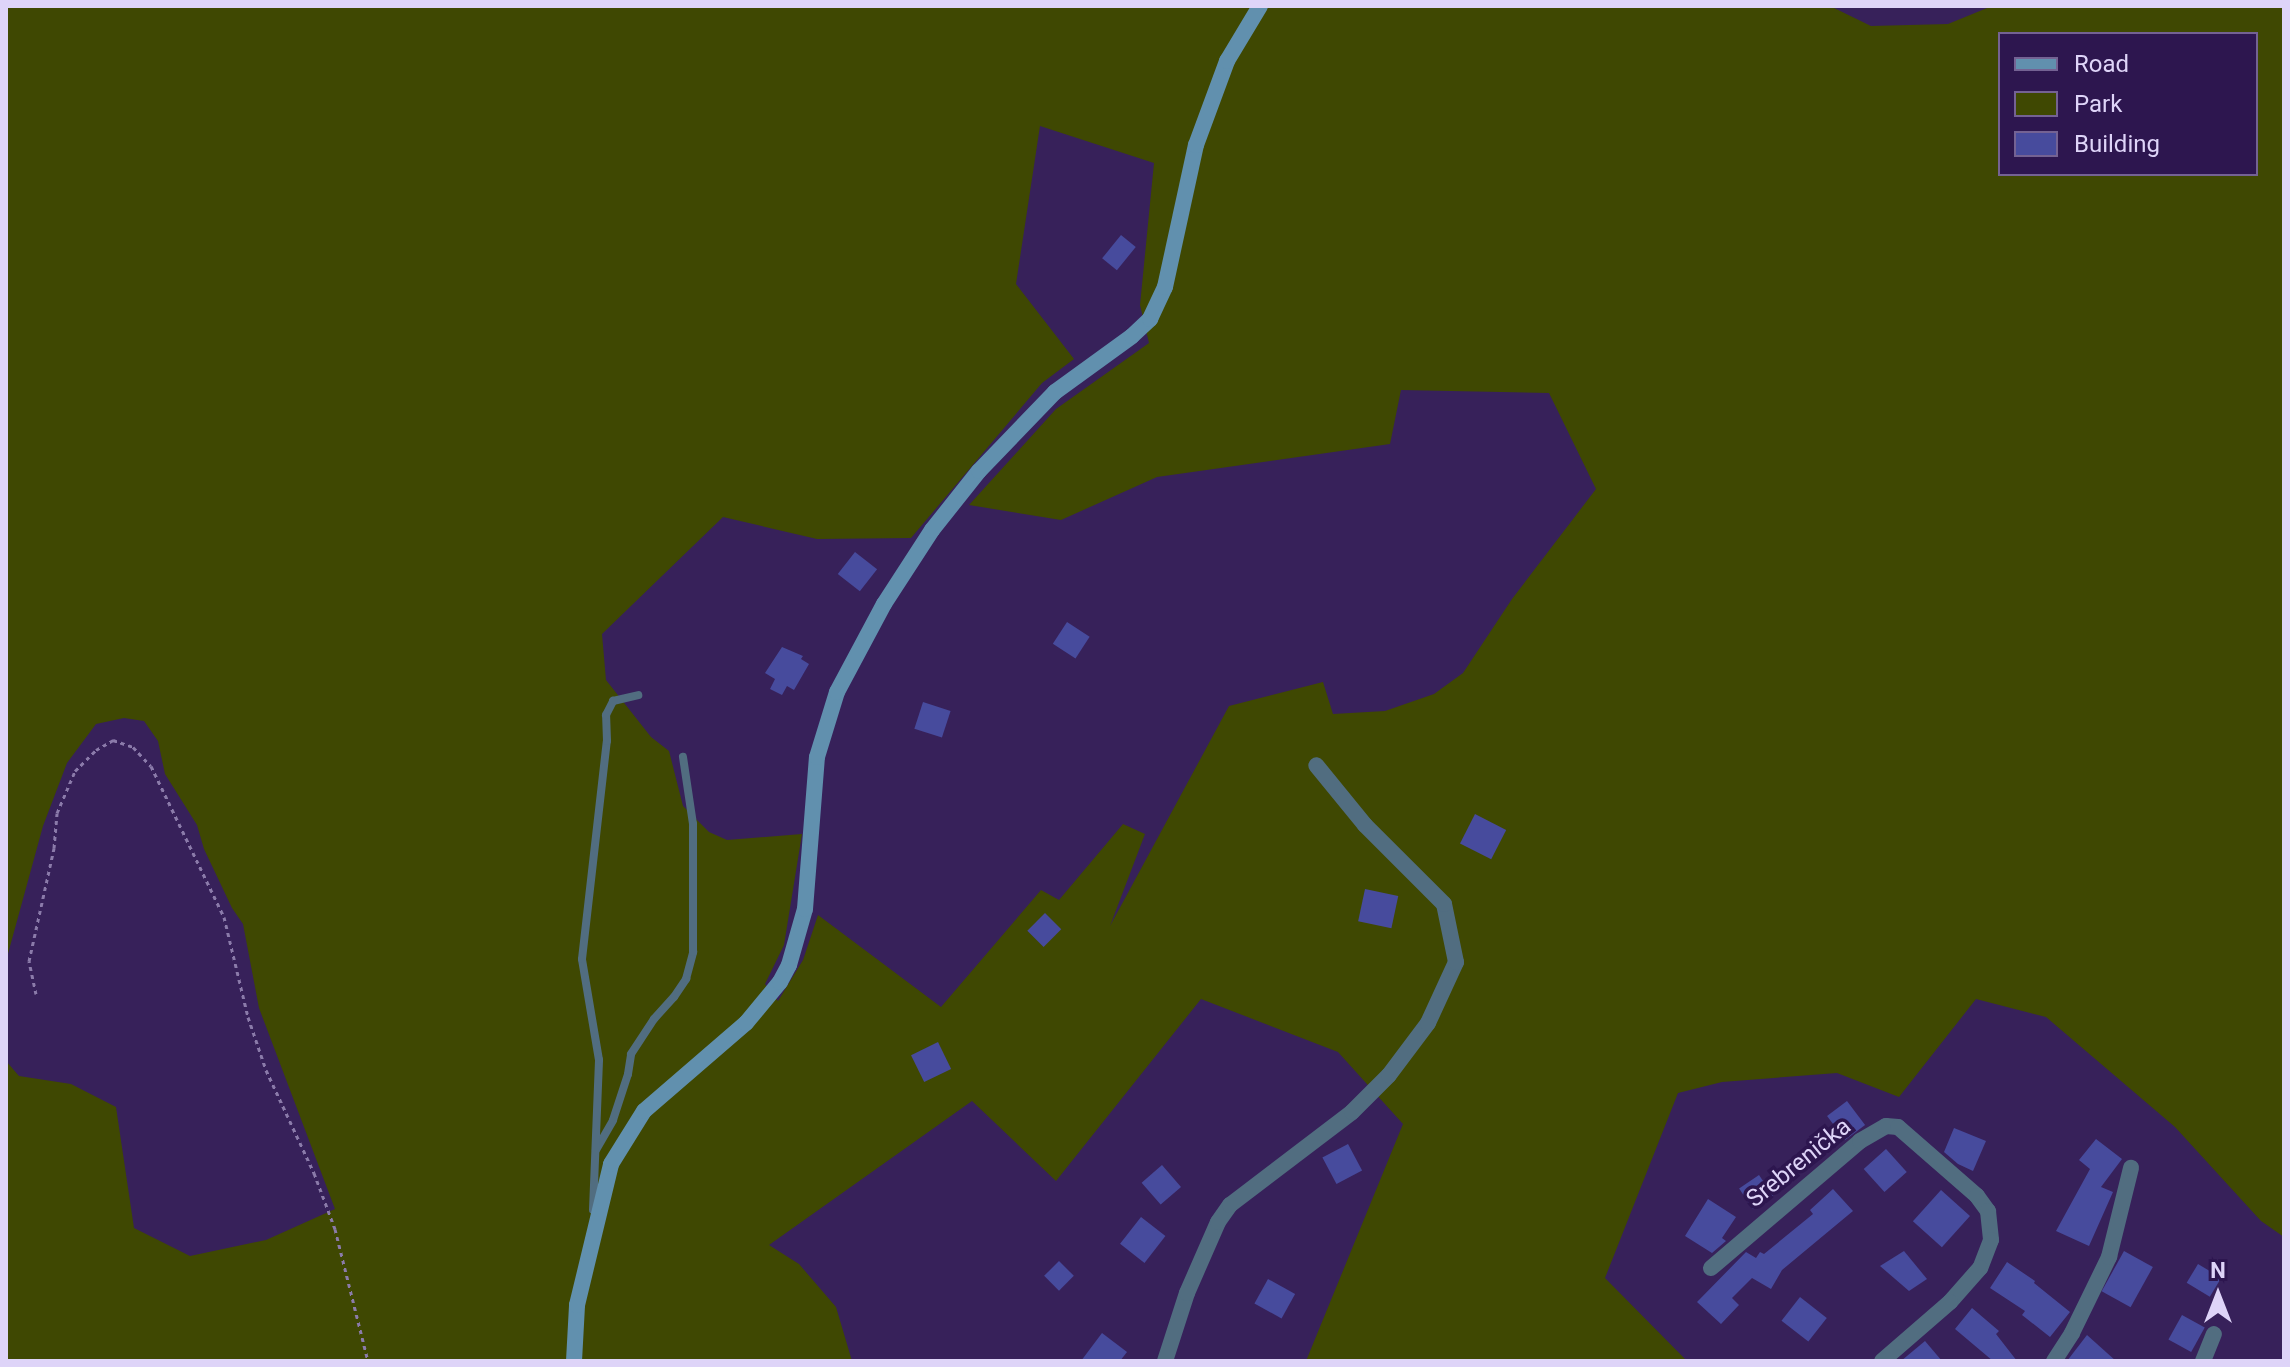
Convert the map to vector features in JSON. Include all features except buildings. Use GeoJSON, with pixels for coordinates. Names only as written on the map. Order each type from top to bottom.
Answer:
{"type":"FeatureCollection","features":[{"type":"Feature","properties":{"kind":"main road"},"geometry":{"type":"LineString","coordinates":[[574,1361],[577,1305],[611,1164],[644,1111],[746,1023],[789,965],[805,909],[815,779],[822,735],[837,692],[884,604],[932,530],[979,471],[1055,392],[1132,336],[1150,319],[1165,287],[1196,145],[1227,61],[1260,6]]}},
{"type":"Feature","properties":{"kind":"street"},"geometry":{"type":"LineString","coordinates":[[1165,1361],[1187,1293],[1218,1222],[1243,1192],[1322,1137],[1389,1075],[1428,1023],[1456,962],[1444,904],[1365,825],[1316,765]]}},
{"type":"Feature","properties":{"kind":"street","name":"Srebrenička"},"geometry":{"type":"LineString","coordinates":[[1711,1268],[1860,1141],[1886,1126],[1898,1127],[1977,1196],[1988,1211],[1991,1240],[1980,1268],[1950,1302],[1882,1361]]}},
{"type":"Feature","properties":{"kind":"street"},"geometry":{"type":"LineString","coordinates":[[2054,1361],[2109,1257],[2131,1168]]}},
{"type":"Feature","properties":{"kind":"street"},"geometry":{"type":"LineString","coordinates":[[2203,1361],[2214,1334]]}},
{"type":"Feature","properties":{"kind":"lane"},"geometry":{"type":"LineString","coordinates":[[590,1243],[599,1060],[582,959],[592,896],[593,844],[607,741],[606,715],[613,701],[638,695]]}},
{"type":"Feature","properties":{"kind":"lane"},"geometry":{"type":"LineString","coordinates":[[595,1150],[613,1120],[631,1054],[680,988],[693,952],[693,824],[683,757]]}},
{"type":"Feature","properties":{"kind":"path"},"geometry":{"type":"LineString","coordinates":[[36,994],[29,961],[54,848],[57,813],[75,771],[96,750],[113,740],[133,747],[151,766],[224,917],[248,1017],[266,1070],[314,1173],[335,1229],[368,1361]]}},
{"type":"Feature","properties":{"kind":"green space"},"geometry":{"type":"Polygon","coordinates":[[[6,6],[1830,6],[1871,26],[1948,24],[1992,6],[2284,6],[2284,1237],[2261,1221],[2175,1127],[2046,1017],[1976,999],[1899,1097],[1837,1073],[1722,1082],[1678,1093],[1605,1278],[1687,1361],[1306,1361],[1403,1124],[1338,1052],[1201,999],[1056,1181],[972,1101],[769,1245],[799,1264],[836,1307],[852,1361],[6,1361],[6,1061],[19,1076],[71,1084],[116,1107],[134,1228],[190,1256],[266,1240],[335,1209],[259,1008],[243,924],[204,849],[197,825],[165,774],[158,741],[144,721],[124,718],[96,724],[67,763],[43,826],[6,961],[6,6]],[[1040,126],[1016,284],[1074,359],[1042,383],[911,538],[817,539],[723,517],[602,634],[606,680],[651,737],[669,751],[683,806],[709,832],[727,840],[802,834],[784,945],[765,984],[778,1001],[803,960],[818,915],[941,1007],[1041,890],[1059,900],[1123,824],[1145,834],[1110,926],[1229,706],[1323,682],[1333,714],[1385,711],[1434,694],[1463,673],[1512,599],[1596,489],[1549,393],[1401,390],[1390,444],[1157,477],[1061,520],[969,505],[1056,409],[1149,343],[1140,305],[1154,163],[1040,126]]]}}]}
